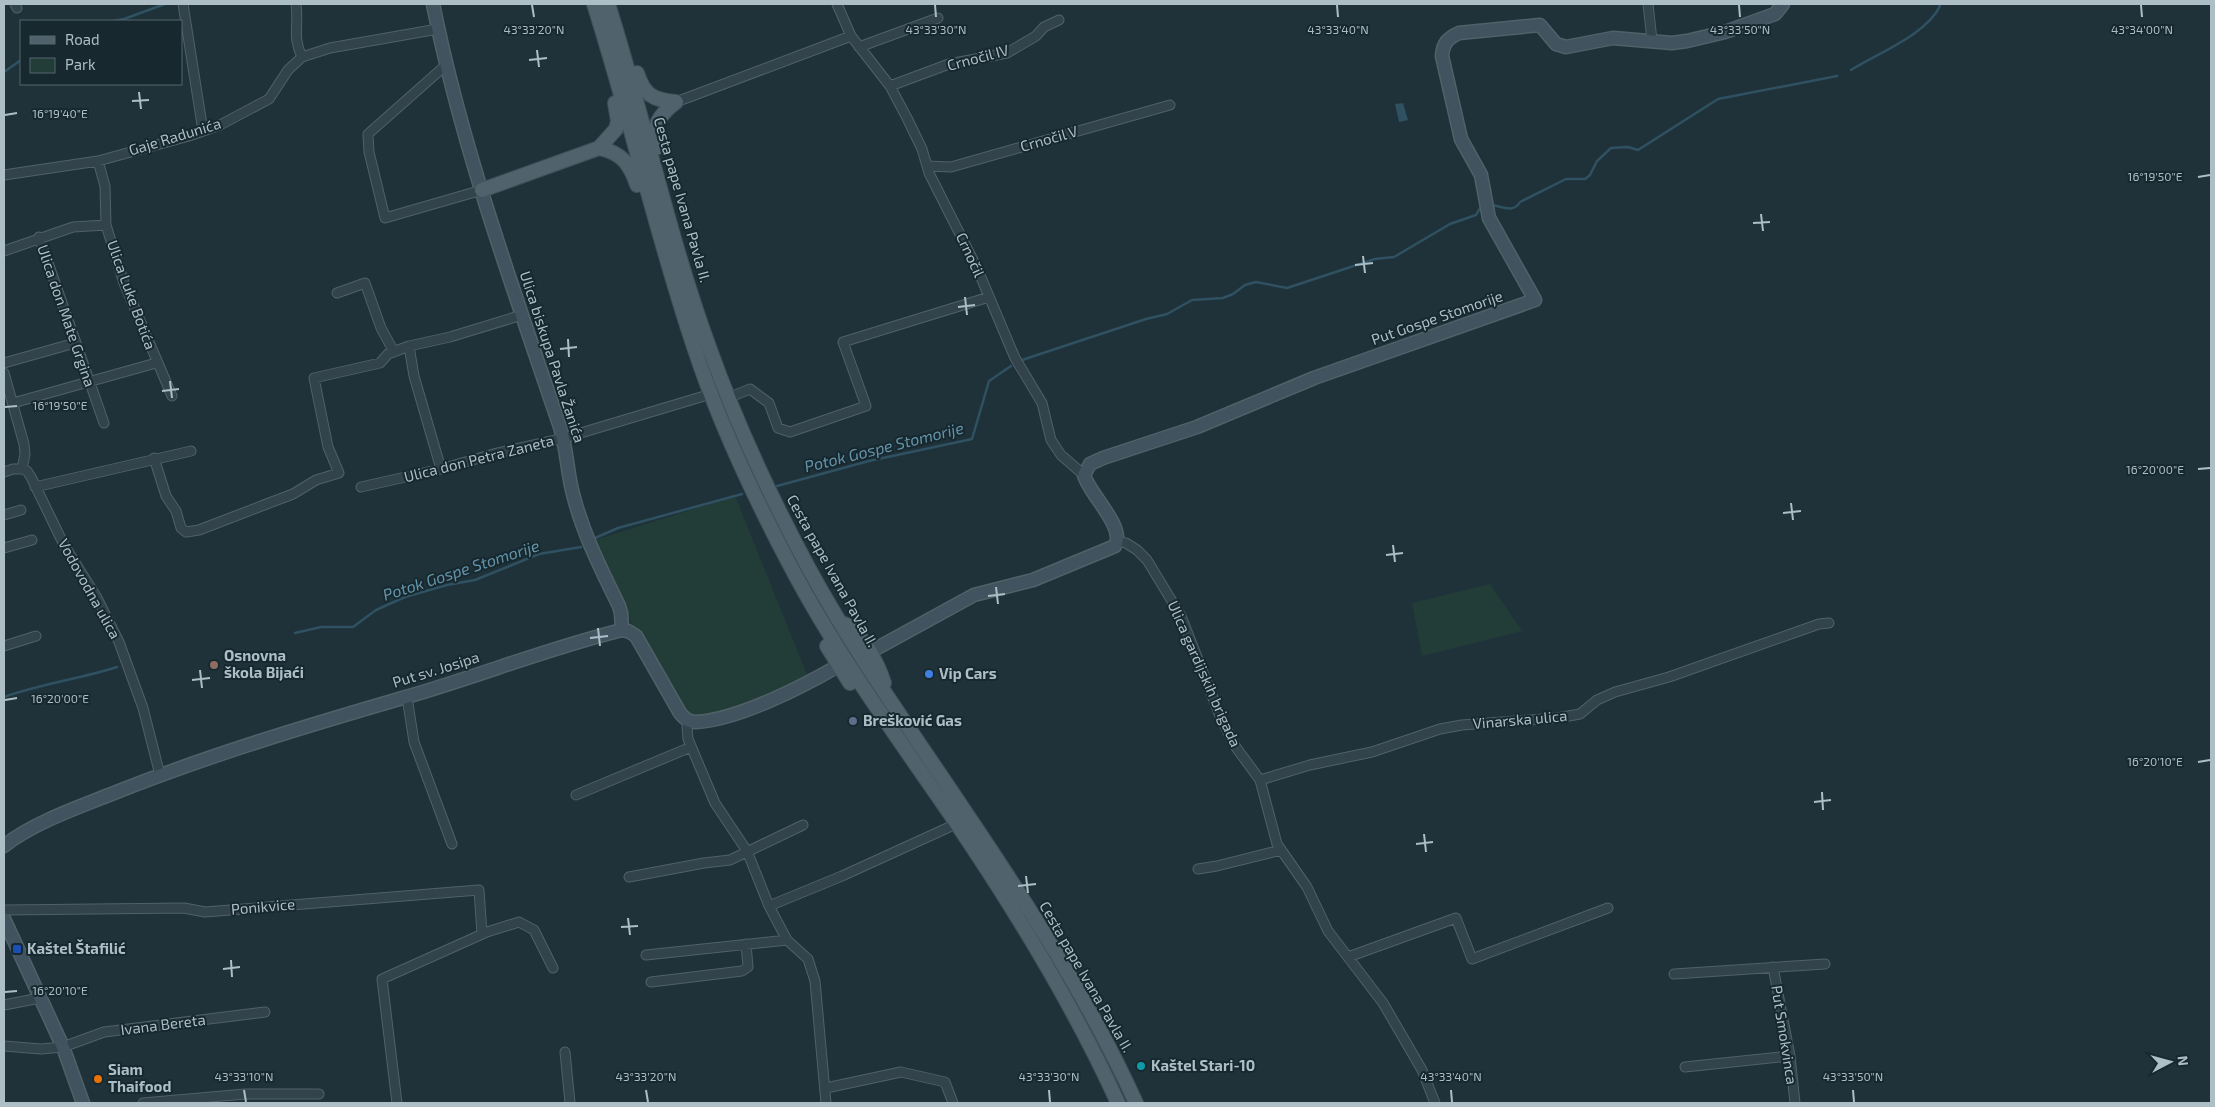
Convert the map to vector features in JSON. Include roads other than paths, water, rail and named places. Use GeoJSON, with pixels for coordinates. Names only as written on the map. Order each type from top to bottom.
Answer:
{"type":"FeatureCollection","features":[{"type":"Feature","properties":{"kind":"main road","name":"Cesta pape Ivana Pavla II."},"geometry":{"type":"LineString","coordinates":[[594,4],[682,313],[711,394],[773,530],[820,617],[905,749],[1009,903],[1074,1014],[1118,1103]]}},
{"type":"Feature","properties":{"kind":"main road","name":"Cesta pape Ivana Pavla II."},"geometry":{"type":"LineString","coordinates":[[608,4],[705,336],[728,398],[761,474],[839,623],[1059,957],[1100,1031],[1136,1103]]}},
{"type":"Feature","properties":{"kind":"main road"},"geometry":{"type":"LineString","coordinates":[[622,47],[632,58],[642,88],[653,98],[676,102]]}},
{"type":"Feature","properties":{"kind":"main road"},"geometry":{"type":"LineString","coordinates":[[482,190],[599,148],[616,128],[618,121],[609,77],[612,65]]}},
{"type":"Feature","properties":{"kind":"main road"},"geometry":{"type":"LineString","coordinates":[[657,175],[660,158],[654,134],[658,121],[666,110],[676,102]]}},
{"type":"Feature","properties":{"kind":"main road"},"geometry":{"type":"LineString","coordinates":[[599,148],[611,151],[622,157],[632,170],[637,185],[648,196]]}},
{"type":"Feature","properties":{"kind":"main road"},"geometry":{"type":"LineString","coordinates":[[820,617],[821,636],[838,666],[884,731],[892,740],[905,749]]}},
{"type":"Feature","properties":{"kind":"main road"},"geometry":{"type":"LineString","coordinates":[[839,623],[853,629],[870,652],[882,675],[886,696]]}},
{"type":"Feature","properties":{"kind":"street"},"geometry":{"type":"LineString","coordinates":[[183,4],[203,131]]}},
{"type":"Feature","properties":{"kind":"street"},"geometry":{"type":"LineString","coordinates":[[296,4],[298,16],[295,44],[302,57]]}},
{"type":"Feature","properties":{"kind":"street","name":"Ulica biskupa Pavla Žanića"},"geometry":{"type":"LineString","coordinates":[[433,4],[446,65],[482,190],[564,438],[572,494],[589,546],[622,613],[622,630]]}},
{"type":"Feature","properties":{"kind":"street","name":"Crnočil"},"geometry":{"type":"LineString","coordinates":[[838,4],[851,36],[890,86],[922,148],[927,166],[977,268],[1015,358],[1042,403],[1051,440],[1061,455],[1084,475]]}},
{"type":"Feature","properties":{"kind":"street"},"geometry":{"type":"LineString","coordinates":[[1648,4],[1652,40]]}},
{"type":"Feature","properties":{"kind":"street","name":"Put Gospe Stomorije"},"geometry":{"type":"LineString","coordinates":[[1084,475],[1090,464],[1102,458],[1197,427],[1314,378],[1536,300],[1489,218],[1481,175],[1461,139],[1442,56],[1445,43],[1450,37],[1459,33],[1540,25],[1556,44],[1566,48],[1614,38],[1672,42],[1687,41],[1725,32],[1775,14],[1783,4]]}},
{"type":"Feature","properties":{"kind":"street"},"geometry":{"type":"LineString","coordinates":[[859,47],[938,18]]}},
{"type":"Feature","properties":{"kind":"street","name":"Crnočil IV"},"geometry":{"type":"LineString","coordinates":[[890,86],[949,64],[1006,52],[1036,36],[1044,26],[1059,20]]}},
{"type":"Feature","properties":{"kind":"street","name":"Gaje Radunića"},"geometry":{"type":"LineString","coordinates":[[4,175],[98,161],[203,131],[220,125],[269,99],[288,70],[302,57],[330,48],[438,29]]}},
{"type":"Feature","properties":{"kind":"street"},"geometry":{"type":"LineString","coordinates":[[676,102],[851,36]]}},
{"type":"Feature","properties":{"kind":"street"},"geometry":{"type":"LineString","coordinates":[[446,65],[368,134],[369,152],[385,218],[482,190]]}},
{"type":"Feature","properties":{"kind":"street","name":"Crnočil V"},"geometry":{"type":"LineString","coordinates":[[927,166],[951,167],[1170,105]]}},
{"type":"Feature","properties":{"kind":"street","name":"Ulica Luke Botića"},"geometry":{"type":"LineString","coordinates":[[98,161],[105,186],[106,225],[124,283],[156,363],[172,396]]}},
{"type":"Feature","properties":{"kind":"street"},"geometry":{"type":"LineString","coordinates":[[4,251],[39,237],[73,227],[106,225]]}},
{"type":"Feature","properties":{"kind":"street","name":"Ulica don Mate Grgina"},"geometry":{"type":"LineString","coordinates":[[39,237],[104,423]]}},
{"type":"Feature","properties":{"kind":"street"},"geometry":{"type":"LineString","coordinates":[[337,293],[365,283],[381,328],[394,352]]}},
{"type":"Feature","properties":{"kind":"street"},"geometry":{"type":"LineString","coordinates":[[728,398],[750,389],[769,403],[778,428],[790,432],[866,406],[843,342],[989,297]]}},
{"type":"Feature","properties":{"kind":"street"},"geometry":{"type":"LineString","coordinates":[[154,458],[166,496],[176,511],[177,522],[186,532],[199,530],[285,497],[316,480],[339,473],[328,447],[314,378],[380,362],[394,352],[408,346],[450,337],[522,315]]}},
{"type":"Feature","properties":{"kind":"street"},"geometry":{"type":"LineString","coordinates":[[4,363],[75,343]]}},
{"type":"Feature","properties":{"kind":"street"},"geometry":{"type":"LineString","coordinates":[[408,346],[414,376],[441,469]]}},
{"type":"Feature","properties":{"kind":"street"},"geometry":{"type":"LineString","coordinates":[[13,403],[156,363]]}},
{"type":"Feature","properties":{"kind":"street"},"geometry":{"type":"LineString","coordinates":[[4,373],[24,444],[25,454],[22,469],[4,472]]}},
{"type":"Feature","properties":{"kind":"street","name":"Ulica don Petra Zaneta"},"geometry":{"type":"LineString","coordinates":[[361,487],[564,438],[711,394]]}},
{"type":"Feature","properties":{"kind":"street"},"geometry":{"type":"LineString","coordinates":[[35,487],[70,481],[154,458],[191,451]]}},
{"type":"Feature","properties":{"kind":"street","name":"Vodovodna ulica"},"geometry":{"type":"LineString","coordinates":[[22,469],[26,470],[64,546],[97,598],[120,642],[143,708],[160,775]]}},
{"type":"Feature","properties":{"kind":"street"},"geometry":{"type":"LineString","coordinates":[[870,652],[974,595],[1033,580],[1109,550],[1118,541],[1117,532],[1102,504],[1086,482],[1084,475]]}},
{"type":"Feature","properties":{"kind":"street"},"geometry":{"type":"LineString","coordinates":[[4,515],[21,510]]}},
{"type":"Feature","properties":{"kind":"street"},"geometry":{"type":"LineString","coordinates":[[4,548],[32,540]]}},
{"type":"Feature","properties":{"kind":"street","name":"Ulica gardijskih brigada"},"geometry":{"type":"LineString","coordinates":[[1118,541],[1126,543],[1137,550],[1147,560],[1181,616],[1220,716],[1235,746],[1260,780],[1277,844],[1307,887],[1328,931],[1383,1003],[1422,1070],[1431,1091],[1432,1103]]}},
{"type":"Feature","properties":{"kind":"street","name":"Vinarska ulica"},"geometry":{"type":"LineString","coordinates":[[1260,780],[1310,765],[1372,752],[1440,729],[1462,725],[1557,718],[1580,714],[1598,700],[1615,692],[1669,677],[1819,624],[1829,623]]}},
{"type":"Feature","properties":{"kind":"street"},"geometry":{"type":"LineString","coordinates":[[622,630],[636,636],[680,713],[689,721],[696,722],[733,714],[770,699],[838,666]]}},
{"type":"Feature","properties":{"kind":"street","name":"Put sv. Josipa"},"geometry":{"type":"LineString","coordinates":[[4,846],[12,839],[68,811],[160,775],[319,722],[407,697],[622,630]]}},
{"type":"Feature","properties":{"kind":"street"},"geometry":{"type":"LineString","coordinates":[[4,646],[36,636]]}},
{"type":"Feature","properties":{"kind":"street"},"geometry":{"type":"LineString","coordinates":[[407,697],[414,742],[452,844]]}},
{"type":"Feature","properties":{"kind":"street"},"geometry":{"type":"LineString","coordinates":[[689,721],[687,727],[691,747],[715,803],[747,851],[769,906],[787,940],[808,959],[815,981],[826,1103]]}},
{"type":"Feature","properties":{"kind":"street"},"geometry":{"type":"LineString","coordinates":[[576,795],[691,747]]}},
{"type":"Feature","properties":{"kind":"street"},"geometry":{"type":"LineString","coordinates":[[769,906],[842,876],[956,824]]}},
{"type":"Feature","properties":{"kind":"street"},"geometry":{"type":"LineString","coordinates":[[629,877],[730,860],[803,825]]}},
{"type":"Feature","properties":{"kind":"street"},"geometry":{"type":"LineString","coordinates":[[1198,869],[1281,850]]}},
{"type":"Feature","properties":{"kind":"street","name":"Ponikvice"},"geometry":{"type":"LineString","coordinates":[[4,910],[184,908],[204,912],[479,890],[482,934]]}},
{"type":"Feature","properties":{"kind":"street"},"geometry":{"type":"LineString","coordinates":[[1348,957],[1456,918],[1472,959],[1608,908]]}},
{"type":"Feature","properties":{"kind":"street"},"geometry":{"type":"LineString","coordinates":[[4,919],[64,1046],[83,1103]]}},
{"type":"Feature","properties":{"kind":"street"},"geometry":{"type":"LineString","coordinates":[[397,1103],[382,979],[482,934],[518,922],[534,930],[553,968]]}},
{"type":"Feature","properties":{"kind":"street"},"geometry":{"type":"LineString","coordinates":[[646,955],[787,940]]}},
{"type":"Feature","properties":{"kind":"street"},"geometry":{"type":"LineString","coordinates":[[651,982],[742,971],[748,967],[746,944]]}},
{"type":"Feature","properties":{"kind":"street"},"geometry":{"type":"LineString","coordinates":[[1674,974],[1825,964]]}},
{"type":"Feature","properties":{"kind":"street","name":"Put Smokvinca"},"geometry":{"type":"LineString","coordinates":[[1772,967],[1790,1056],[1795,1103]]}},
{"type":"Feature","properties":{"kind":"street"},"geometry":{"type":"LineString","coordinates":[[4,1005],[40,998]]}},
{"type":"Feature","properties":{"kind":"street","name":"Ivana Bereta"},"geometry":{"type":"LineString","coordinates":[[4,1046],[41,1049],[64,1046],[104,1032],[265,1012]]}},
{"type":"Feature","properties":{"kind":"street"},"geometry":{"type":"LineString","coordinates":[[565,1052],[570,1103]]}},
{"type":"Feature","properties":{"kind":"street"},"geometry":{"type":"LineString","coordinates":[[1685,1067],[1790,1056]]}},
{"type":"Feature","properties":{"kind":"street"},"geometry":{"type":"LineString","coordinates":[[826,1088],[901,1072],[944,1082],[953,1103]]}},
{"type":"Feature","properties":{"kind":"street"},"geometry":{"type":"LineString","coordinates":[[143,1103],[245,1094],[319,1094]]}},
{"type":"Feature","properties":{"kind":"water"},"geometry":{"type":"Polygon","coordinates":[[[1403,103],[1408,120],[1399,122],[1395,104],[1403,103]]]}},
{"type":"Feature","properties":{"kind":"waterway"},"geometry":{"type":"LineString","coordinates":[[118,20],[165,4]]}},
{"type":"Feature","properties":{"kind":"waterway","name":"Potok Gospe Stomorije"},"geometry":{"type":"LineString","coordinates":[[1851,70],[1913,35],[1933,16],[1940,6],[1939,4]]}},
{"type":"Feature","properties":{"kind":"waterway"},"geometry":{"type":"LineString","coordinates":[[4,72],[20,61]]}},
{"type":"Feature","properties":{"kind":"waterway","name":"Potok Gospe Stomorije"},"geometry":{"type":"LineString","coordinates":[[1492,205],[1504,208],[1515,207],[1520,202],[1566,179],[1585,179],[1590,175],[1597,161],[1611,148],[1628,147],[1638,150],[1718,99],[1837,76]]}},
{"type":"Feature","properties":{"kind":"waterway","name":"Potok Gospe Stomorije"},"geometry":{"type":"LineString","coordinates":[[1022,360],[1146,319],[1167,314],[1192,300],[1223,298],[1233,294],[1245,285],[1256,282],[1287,288],[1375,259],[1394,257],[1450,224],[1476,215],[1480,208]]}},
{"type":"Feature","properties":{"kind":"waterway","name":"Potok Gospe Stomorije"},"geometry":{"type":"LineString","coordinates":[[777,486],[869,461],[972,439],[989,381],[1011,366]]}},
{"type":"Feature","properties":{"kind":"waterway","name":"Potok Gospe Stomorije"},"geometry":{"type":"LineString","coordinates":[[595,538],[618,528],[742,494]]}},
{"type":"Feature","properties":{"kind":"waterway","name":"Potok Gospe Stomorije"},"geometry":{"type":"LineString","coordinates":[[295,633],[321,627],[353,627],[376,610],[405,597],[447,585],[475,580],[539,554],[581,547]]}},
{"type":"Feature","properties":{"kind":"waterway","name":"Potok Gospe Stomorije"},"geometry":{"type":"LineString","coordinates":[[4,697],[117,667]]}},
{"type":"Feature","properties":{"kind":"place","name":"Osnovna škola Bijaći"},"geometry":{"type":"Point","coordinates":[214,665]}},
{"type":"Feature","properties":{"kind":"place","name":"Vip Cars"},"geometry":{"type":"Point","coordinates":[929,674]}},
{"type":"Feature","properties":{"kind":"place","name":"Brešković Gas"},"geometry":{"type":"Point","coordinates":[853,721]}},
{"type":"Feature","properties":{"kind":"place","name":"Kaštel Štafilić"},"geometry":{"type":"Point","coordinates":[17,949]}},
{"type":"Feature","properties":{"kind":"place","name":"Kaštel Stari-10"},"geometry":{"type":"Point","coordinates":[1141,1066]}},
{"type":"Feature","properties":{"kind":"place","name":"Siam Thaifood"},"geometry":{"type":"Point","coordinates":[98,1079]}}]}
